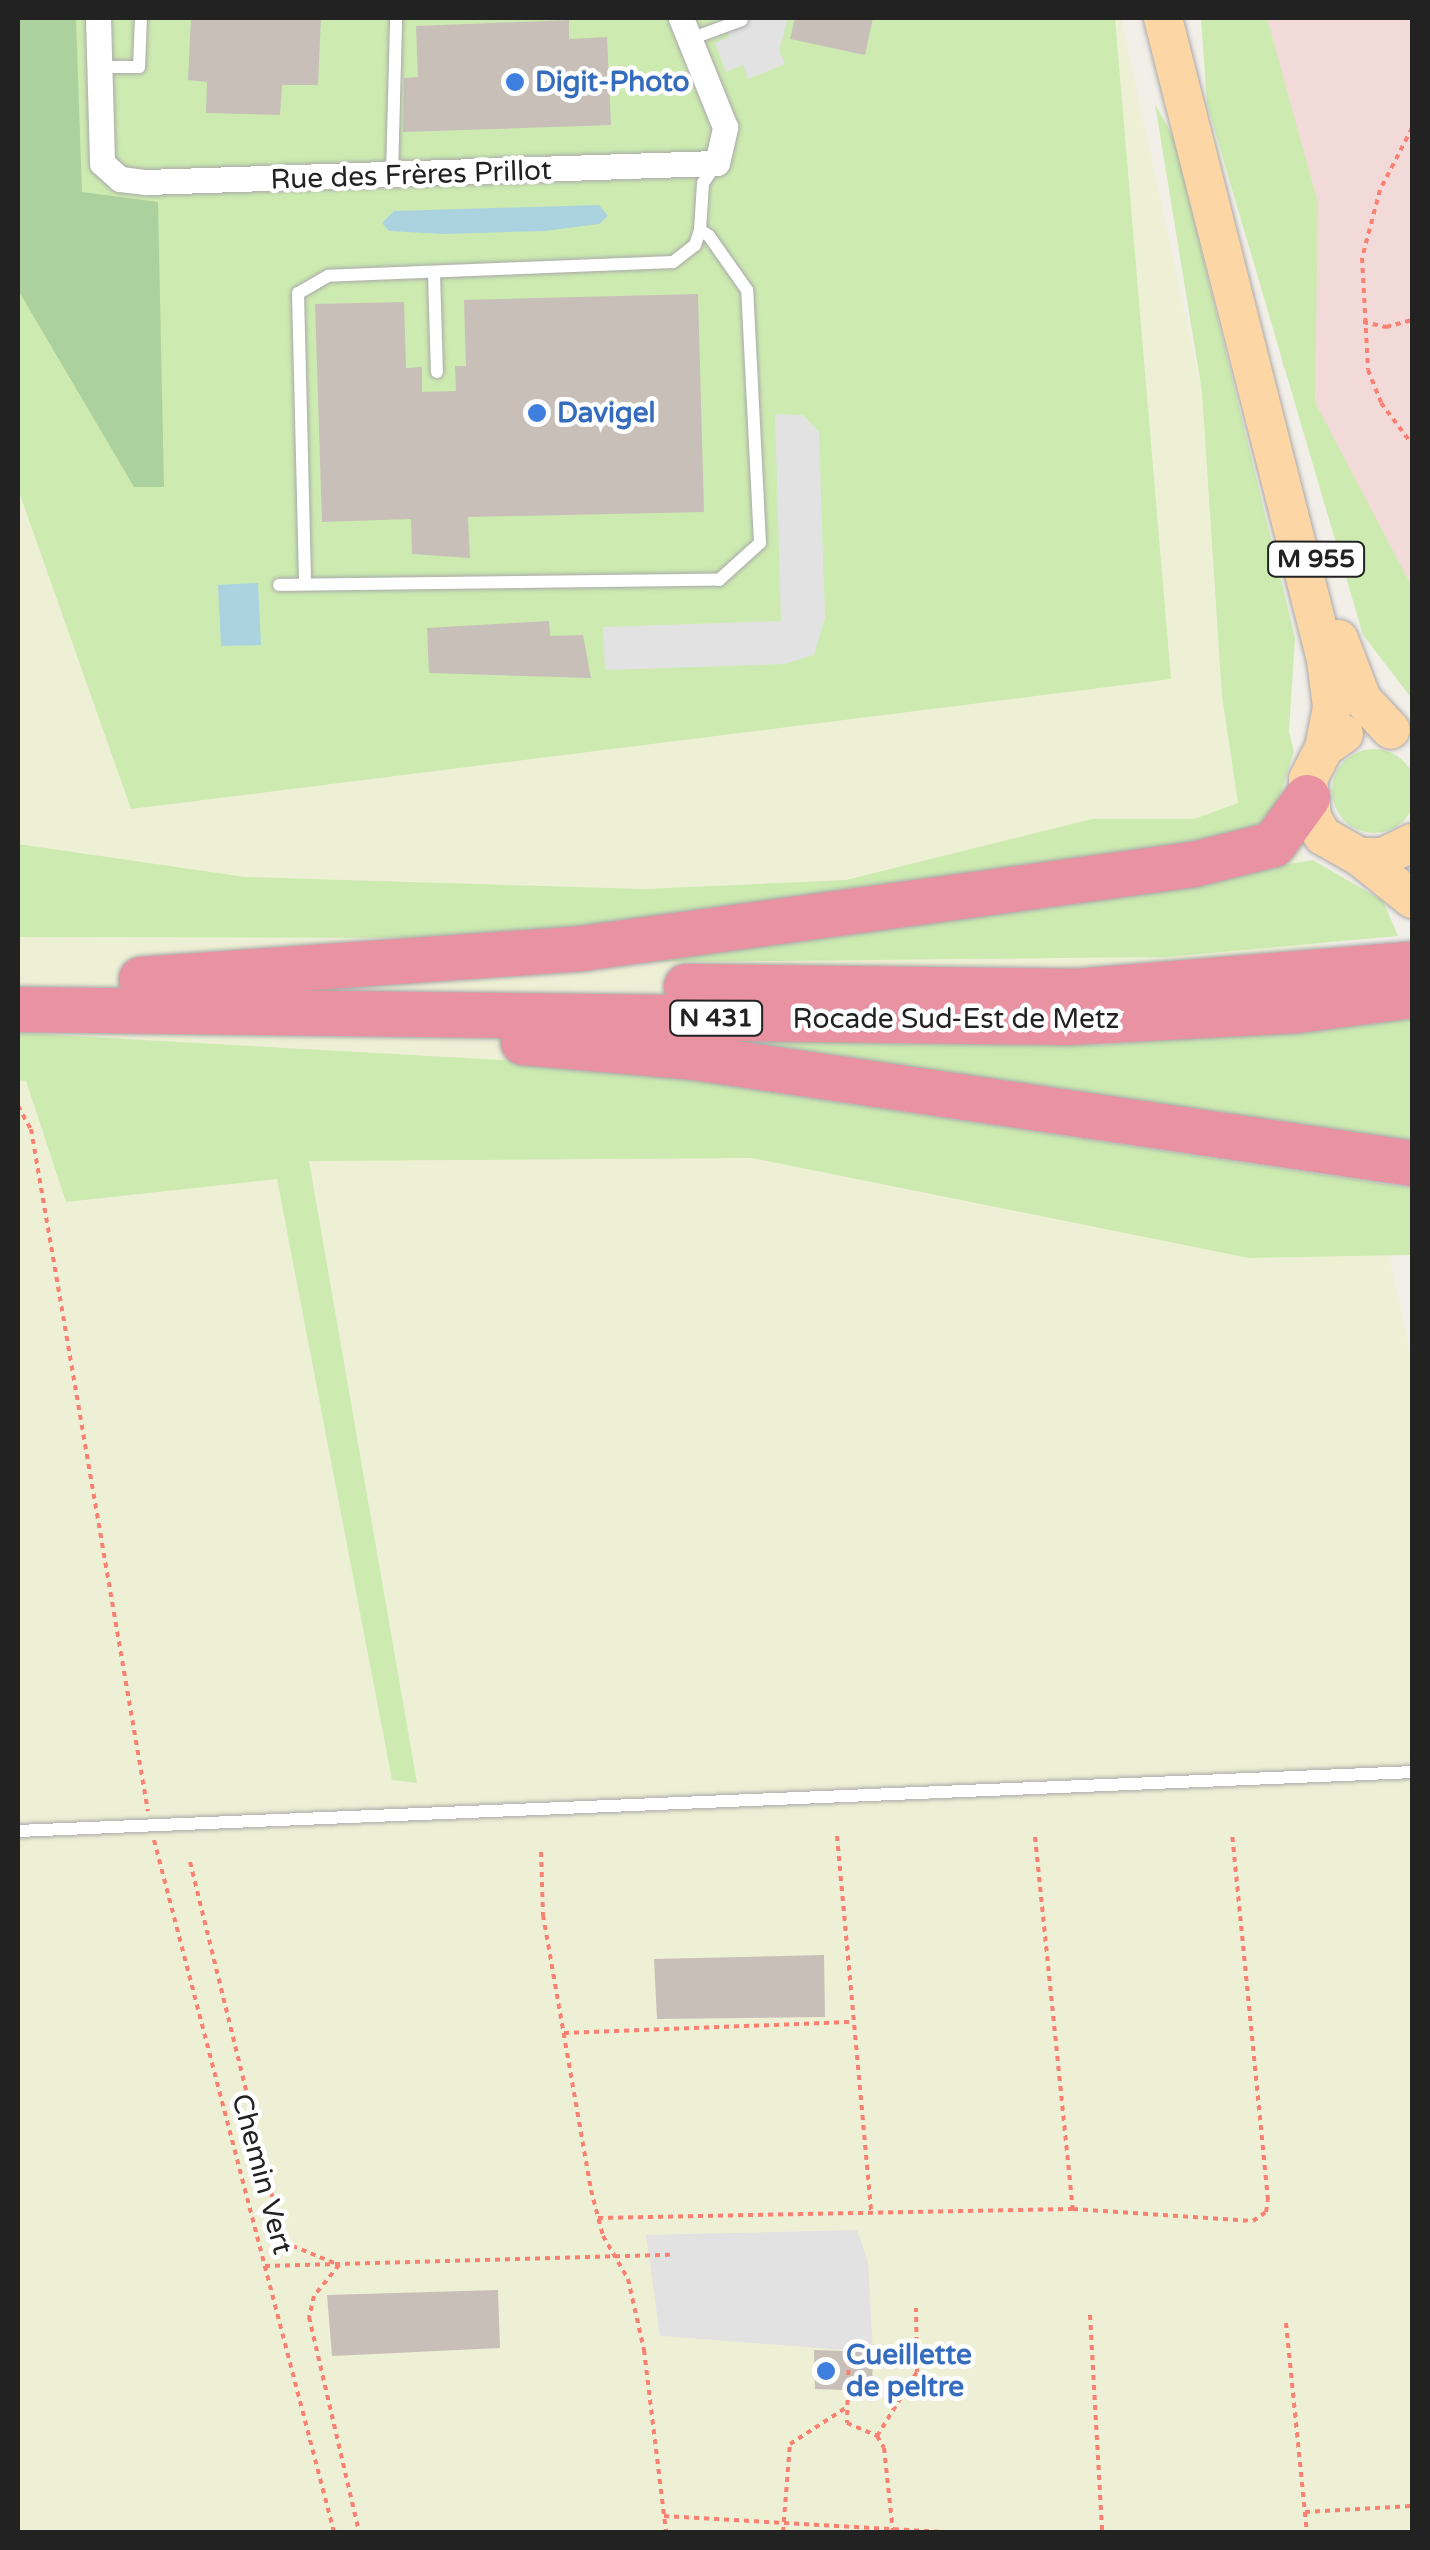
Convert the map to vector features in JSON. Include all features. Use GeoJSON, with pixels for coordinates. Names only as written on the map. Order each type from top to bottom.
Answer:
{"type":"FeatureCollection","features":[{"type":"Feature","properties":{"kind":"highway"},"geometry":{"type":"LineString","coordinates":[[134,994],[581,948],[1193,864],[1273,844],[1307,796]]}},
{"type":"Feature","properties":{"kind":"highway","name":"Rocade Sud-Est de Metz"},"geometry":{"type":"LineString","coordinates":[[18,1008],[134,994],[1073,991],[1412,964]]}},
{"type":"Feature","properties":{"kind":"highway","name":"Rocade Sud-Est de Metz"},"geometry":{"type":"LineString","coordinates":[[18,977],[134,994],[1068,1022],[1296,1010],[1412,995]]}},
{"type":"Feature","properties":{"kind":"highway"},"geometry":{"type":"LineString","coordinates":[[134,994],[694,1056],[1412,1163]]}},
{"type":"Feature","properties":{"kind":"main road","name":"M 955"},"geometry":{"type":"LineString","coordinates":[[1165,20],[1257,380],[1264,430],[1326,660],[1332,707],[1324,748]]}},
{"type":"Feature","properties":{"kind":"main road","name":"M 955"},"geometry":{"type":"LineString","coordinates":[[1257,380],[1279,430],[1353,682],[1402,735]]}},
{"type":"Feature","properties":{"kind":"main road"},"geometry":{"type":"LineString","coordinates":[[1402,735],[1355,729],[1324,748],[1307,796],[1323,836],[1360,857],[1412,898]]}},
{"type":"Feature","properties":{"kind":"main road"},"geometry":{"type":"LineString","coordinates":[[1360,857],[1383,857],[1412,843]]}},
{"type":"Feature","properties":{"kind":"street","name":"Rue des Frères Prillot"},"geometry":{"type":"LineString","coordinates":[[98,18],[97,140],[102,164],[120,179],[392,176],[717,164]]}},
{"type":"Feature","properties":{"kind":"street"},"geometry":{"type":"LineString","coordinates":[[686,28],[725,126],[717,164]]}},
{"type":"Feature","properties":{"kind":"lane"},"geometry":{"type":"LineString","coordinates":[[98,66],[139,67],[141,18]]}},
{"type":"Feature","properties":{"kind":"lane"},"geometry":{"type":"LineString","coordinates":[[392,176],[396,18]]}},
{"type":"Feature","properties":{"kind":"lane"},"geometry":{"type":"LineString","coordinates":[[686,28],[742,20]]}},
{"type":"Feature","properties":{"kind":"lane"},"geometry":{"type":"LineString","coordinates":[[304,584],[298,293],[328,276],[673,262],[695,245],[700,230],[703,183],[717,164]]}},
{"type":"Feature","properties":{"kind":"lane"},"geometry":{"type":"LineString","coordinates":[[279,585],[719,580],[760,543],[747,290],[700,230]]}},
{"type":"Feature","properties":{"kind":"lane"},"geometry":{"type":"LineString","coordinates":[[434,273],[438,372]]}},
{"type":"Feature","properties":{"kind":"lane"},"geometry":{"type":"LineString","coordinates":[[18,1831],[1412,1772]]}},
{"type":"Feature","properties":{"kind":"path"},"geometry":{"type":"LineString","coordinates":[[1412,128],[1380,190],[1362,258],[1368,370],[1381,403],[1412,444]]}},
{"type":"Feature","properties":{"kind":"path"},"geometry":{"type":"LineString","coordinates":[[1363,322],[1386,327],[1412,320]]}},
{"type":"Feature","properties":{"kind":"path","name":"Chemin Vert"},"geometry":{"type":"LineString","coordinates":[[18,1106],[30,1129],[150,1826],[334,2532]]}},
{"type":"Feature","properties":{"kind":"path"},"geometry":{"type":"LineString","coordinates":[[598,2218],[1073,2209],[1254,2221],[1266,2212],[1258,2054],[1232,1833]]}},
{"type":"Feature","properties":{"kind":"path"},"geometry":{"type":"LineString","coordinates":[[838,1836],[871,2211]]}},
{"type":"Feature","properties":{"kind":"path"},"geometry":{"type":"LineString","coordinates":[[1035,1837],[1073,2209]]}},
{"type":"Feature","properties":{"kind":"path"},"geometry":{"type":"LineString","coordinates":[[541,1852],[544,1915],[598,2218],[628,2279],[644,2350],[666,2532]]}},
{"type":"Feature","properties":{"kind":"path"},"geometry":{"type":"LineString","coordinates":[[190,1862],[283,2242],[340,2265]]}},
{"type":"Feature","properties":{"kind":"path"},"geometry":{"type":"LineString","coordinates":[[564,2034],[855,2022]]}},
{"type":"Feature","properties":{"kind":"path"},"geometry":{"type":"LineString","coordinates":[[265,2266],[670,2254]]}},
{"type":"Feature","properties":{"kind":"path"},"geometry":{"type":"LineString","coordinates":[[340,2265],[314,2296],[309,2317],[360,2532]]}},
{"type":"Feature","properties":{"kind":"path"},"geometry":{"type":"LineString","coordinates":[[893,2531],[877,2436],[917,2372],[916,2308]]}},
{"type":"Feature","properties":{"kind":"path"},"geometry":{"type":"LineString","coordinates":[[1090,2316],[1102,2532]]}},
{"type":"Feature","properties":{"kind":"path"},"geometry":{"type":"LineString","coordinates":[[1286,2323],[1307,2532]]}},
{"type":"Feature","properties":{"kind":"path"},"geometry":{"type":"LineString","coordinates":[[849,2350],[846,2423],[877,2436]]}},
{"type":"Feature","properties":{"kind":"path"},"geometry":{"type":"LineString","coordinates":[[784,2532],[790,2444],[847,2407]]}},
{"type":"Feature","properties":{"kind":"path"},"geometry":{"type":"LineString","coordinates":[[1304,2512],[1412,2506]]}},
{"type":"Feature","properties":{"kind":"path"},"geometry":{"type":"LineString","coordinates":[[664,2516],[944,2532]]}},
{"type":"Feature","properties":{"kind":"shaded area"},"geometry":{"type":"Polygon","coordinates":[[[721,18],[788,18],[779,50],[785,64],[748,79],[743,65],[726,72],[715,43],[729,37],[721,18]]]}},
{"type":"Feature","properties":{"kind":"shaded area"},"geometry":{"type":"Polygon","coordinates":[[[1210,18],[1412,18],[1412,600],[1283,366],[1210,18]]]}},
{"type":"Feature","properties":{"kind":"shaded area"},"geometry":{"type":"Polygon","coordinates":[[[775,414],[803,415],[819,432],[825,618],[814,655],[784,664],[605,670],[603,627],[781,621],[775,414]]]}},
{"type":"Feature","properties":{"kind":"shaded area"},"geometry":{"type":"Polygon","coordinates":[[[857,2230],[868,2262],[873,2352],[660,2336],[646,2235],[857,2230]]]}},
{"type":"Feature","properties":{"kind":"green space"},"geometry":{"type":"Polygon","coordinates":[[[18,18],[1115,18],[1171,679],[131,809],[18,489],[18,18]]]}},
{"type":"Feature","properties":{"kind":"green space"},"geometry":{"type":"Polygon","coordinates":[[[18,18],[76,18],[82,192],[158,202],[164,487],[134,487],[18,290],[18,18]]]}},
{"type":"Feature","properties":{"kind":"green space"},"geometry":{"type":"Polygon","coordinates":[[[891,18],[1121,18],[1412,1361],[1412,2532],[18,2532],[18,290],[891,18]]]}},
{"type":"Feature","properties":{"kind":"green space"},"geometry":{"type":"Polygon","coordinates":[[[1201,18],[1267,18],[1318,203],[1315,402],[1412,587],[1412,699],[1363,635],[1207,104],[1201,18]]]}},
{"type":"Feature","properties":{"kind":"green space"},"geometry":{"type":"Polygon","coordinates":[[[1155,104],[1174,138],[1295,638],[1289,731],[1294,751],[1269,830],[755,907],[471,938],[18,937],[18,844],[245,877],[644,889],[846,880],[1092,819],[1194,819],[1238,803],[1222,696],[1202,392],[1155,104]]]}},
{"type":"Feature","properties":{"kind":"green space"},"geometry":{"type":"Polygon","coordinates":[[[1374,749],[1397,756],[1409,768],[1416,791],[1409,814],[1397,826],[1374,833],[1351,826],[1339,814],[1332,791],[1339,768],[1351,756],[1374,749]]]}},
{"type":"Feature","properties":{"kind":"green space"},"geometry":{"type":"Polygon","coordinates":[[[1313,860],[1383,901],[1398,936],[1166,957],[645,962],[644,953],[994,914],[1313,860]]]}},
{"type":"Feature","properties":{"kind":"green space"},"geometry":{"type":"Polygon","coordinates":[[[1412,1015],[1412,1141],[701,1037],[1105,1045],[1412,1015]]]}},
{"type":"Feature","properties":{"kind":"green space"},"geometry":{"type":"Polygon","coordinates":[[[18,1033],[591,1065],[1412,1188],[1412,1255],[1249,1258],[752,1158],[309,1161],[417,1783],[392,1780],[277,1179],[66,1202],[26,1081],[18,1080],[18,1033]]]}},
{"type":"Feature","properties":{"kind":"water"},"geometry":{"type":"Polygon","coordinates":[[[599,205],[608,216],[599,224],[545,231],[445,234],[389,231],[382,223],[394,211],[599,205]]]}},
{"type":"Feature","properties":{"kind":"water"},"geometry":{"type":"Polygon","coordinates":[[[258,583],[261,645],[221,646],[218,585],[258,583]]]}},
{"type":"Feature","properties":{"kind":"building"},"geometry":{"type":"Polygon","coordinates":[[[191,18],[321,18],[318,85],[282,85],[280,115],[206,113],[207,82],[188,80],[191,18]]]}},
{"type":"Feature","properties":{"kind":"building"},"geometry":{"type":"Polygon","coordinates":[[[795,18],[873,18],[865,55],[790,39],[795,18]]]}},
{"type":"Feature","properties":{"kind":"building"},"geometry":{"type":"Polygon","coordinates":[[[569,20],[569,39],[607,37],[611,125],[403,132],[404,78],[418,77],[416,26],[569,20]]]}},
{"type":"Feature","properties":{"kind":"building"},"geometry":{"type":"Polygon","coordinates":[[[698,294],[704,512],[468,517],[470,558],[412,554],[411,519],[322,522],[315,304],[404,302],[406,368],[422,367],[422,392],[456,391],[455,366],[466,366],[464,300],[698,294]]]}},
{"type":"Feature","properties":{"kind":"building"},"geometry":{"type":"Polygon","coordinates":[[[549,621],[550,636],[583,635],[591,678],[429,673],[427,628],[549,621]]]}},
{"type":"Feature","properties":{"kind":"building"},"geometry":{"type":"Polygon","coordinates":[[[824,1955],[825,2017],[657,2019],[654,1959],[824,1955]]]}},
{"type":"Feature","properties":{"kind":"building"},"geometry":{"type":"Polygon","coordinates":[[[498,2290],[500,2348],[332,2356],[327,2295],[498,2290]]]}},
{"type":"Feature","properties":{"kind":"building"},"geometry":{"type":"Polygon","coordinates":[[[814,2350],[873,2352],[872,2391],[815,2389],[814,2350]]]}},
{"type":"Feature","properties":{"kind":"place","name":"Digit-Photo"},"geometry":{"type":"Point","coordinates":[515,82]}},
{"type":"Feature","properties":{"kind":"place","name":"Davigel"},"geometry":{"type":"Point","coordinates":[537,413]}},
{"type":"Feature","properties":{"kind":"place","name":"Cueillette de peltre"},"geometry":{"type":"Point","coordinates":[826,2371]}}]}
